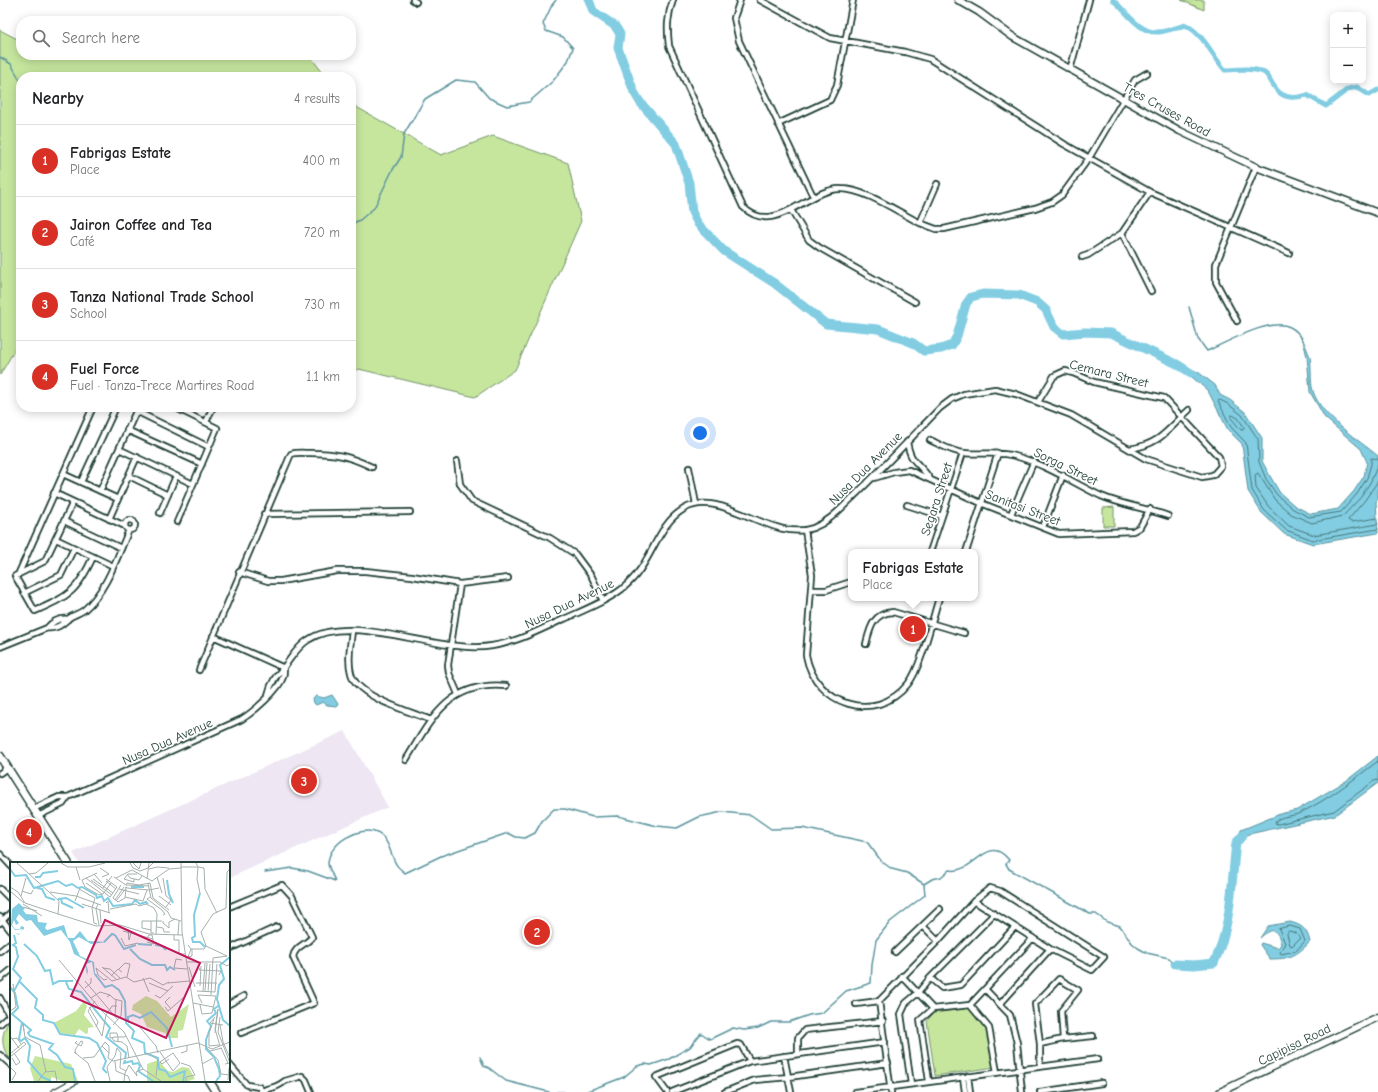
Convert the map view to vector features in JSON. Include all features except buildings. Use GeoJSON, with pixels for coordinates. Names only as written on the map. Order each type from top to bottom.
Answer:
{"type":"FeatureCollection","features":[{"type":"Feature","properties":{"kind":"main road","name":"Tres Cruses Road"},"geometry":{"type":"LineString","coordinates":[[958,0],[979,12],[1013,37],[1180,131],[1256,167],[1378,213]]}},
{"type":"Feature","properties":{"kind":"main road"},"geometry":{"type":"LineString","coordinates":[[0,756],[67,862]]}},
{"type":"Feature","properties":{"kind":"main road","name":"Capipisa Road"},"geometry":{"type":"LineString","coordinates":[[1220,1092],[1378,1017]]}},
{"type":"Feature","properties":{"kind":"main road"},"geometry":{"type":"LineString","coordinates":[[210,1082],[216,1092]]}},
{"type":"Feature","properties":{"kind":"street"},"geometry":{"type":"LineString","coordinates":[[673,0],[668,14],[667,30],[669,46],[743,208],[751,215],[764,218],[792,210],[813,196],[839,188],[851,190],[920,223],[936,229],[944,229],[1025,211],[1052,202],[1062,194],[1089,158],[1135,80],[1147,73]]}},
{"type":"Feature","properties":{"kind":"street"},"geometry":{"type":"LineString","coordinates":[[740,0],[734,18],[739,41],[813,196]]}},
{"type":"Feature","properties":{"kind":"street"},"geometry":{"type":"LineString","coordinates":[[760,0],[830,38],[905,52],[930,59],[1089,158],[1150,192],[1289,253]]}},
{"type":"Feature","properties":{"kind":"street"},"geometry":{"type":"LineString","coordinates":[[778,124],[830,100],[837,85],[853,0]]}},
{"type":"Feature","properties":{"kind":"street"},"geometry":{"type":"LineString","coordinates":[[1070,70],[1089,0]]}},
{"type":"Feature","properties":{"kind":"street"},"geometry":{"type":"LineString","coordinates":[[1237,321],[1216,282],[1216,264],[1256,167]]}},
{"type":"Feature","properties":{"kind":"street"},"geometry":{"type":"LineString","coordinates":[[920,223],[936,184]]}},
{"type":"Feature","properties":{"kind":"street"},"geometry":{"type":"LineString","coordinates":[[1082,257],[1088,255],[1122,233],[1150,192]]}},
{"type":"Feature","properties":{"kind":"street"},"geometry":{"type":"LineString","coordinates":[[792,210],[809,240],[820,248],[915,302]]}},
{"type":"Feature","properties":{"kind":"street"},"geometry":{"type":"LineString","coordinates":[[1122,233],[1151,291]]}},
{"type":"Feature","properties":{"kind":"street","name":"Cemara Street"},"geometry":{"type":"LineString","coordinates":[[1038,402],[1054,376],[1065,371],[1073,372],[1094,382],[1164,398],[1219,457],[1221,466],[1213,475],[1202,477],[1146,459],[1129,450]]}},
{"type":"Feature","properties":{"kind":"street","name":"Nusa Dua Avenue"},"geometry":{"type":"LineString","coordinates":[[38,816],[63,804],[68,798],[242,719],[252,712],[268,695],[270,686],[278,673],[284,668],[297,649],[316,635],[333,629],[352,630],[479,648],[506,643],[521,639],[603,601],[624,588],[639,571],[673,516],[685,508],[696,504],[714,504],[776,527],[791,530],[805,530],[826,522],[873,478],[940,408],[952,399],[964,394],[995,389],[1016,394],[1071,415],[1129,450]]}},
{"type":"Feature","properties":{"kind":"street"},"geometry":{"type":"LineString","coordinates":[[1129,450],[1144,448],[1158,441],[1189,410]]}},
{"type":"Feature","properties":{"kind":"street"},"geometry":{"type":"LineString","coordinates":[[91,412],[18,575],[15,576],[35,611],[64,597],[80,583],[93,557]]}},
{"type":"Feature","properties":{"kind":"street"},"geometry":{"type":"LineString","coordinates":[[81,482],[114,412]]}},
{"type":"Feature","properties":{"kind":"street"},"geometry":{"type":"LineString","coordinates":[[100,491],[136,412]]}},
{"type":"Feature","properties":{"kind":"street"},"geometry":{"type":"LineString","coordinates":[[143,412],[209,446]]}},
{"type":"Feature","properties":{"kind":"street"},"geometry":{"type":"LineString","coordinates":[[177,522],[217,428],[185,412]]}},
{"type":"Feature","properties":{"kind":"street"},"geometry":{"type":"LineString","coordinates":[[206,422],[211,412]]}},
{"type":"Feature","properties":{"kind":"street"},"geometry":{"type":"LineString","coordinates":[[127,430],[202,464]]}},
{"type":"Feature","properties":{"kind":"street","name":"Sorga Street"},"geometry":{"type":"LineString","coordinates":[[930,440],[963,453],[998,453],[1014,455],[1034,461],[1112,500],[1150,509],[1168,516]]}},
{"type":"Feature","properties":{"kind":"street","name":"Sanitasi Street"},"geometry":{"type":"LineString","coordinates":[[907,442],[911,458],[924,470],[930,479]]}},
{"type":"Feature","properties":{"kind":"street"},"geometry":{"type":"LineString","coordinates":[[119,449],[193,484]]}},
{"type":"Feature","properties":{"kind":"street"},"geometry":{"type":"LineString","coordinates":[[199,670],[239,572],[291,454],[335,453],[347,456],[372,467]]}},
{"type":"Feature","properties":{"kind":"street","name":"Segara Street"},"geometry":{"type":"LineString","coordinates":[[931,549],[963,453]]}},
{"type":"Feature","properties":{"kind":"street"},"geometry":{"type":"LineString","coordinates":[[967,549],[998,453]]}},
{"type":"Feature","properties":{"kind":"street"},"geometry":{"type":"LineString","coordinates":[[109,519],[137,457]]}},
{"type":"Feature","properties":{"kind":"street"},"geometry":{"type":"LineString","coordinates":[[457,461],[460,484],[472,501],[550,538],[575,554],[592,577],[603,601]]}},
{"type":"Feature","properties":{"kind":"street"},"geometry":{"type":"LineString","coordinates":[[1011,514],[1034,461]]}},
{"type":"Feature","properties":{"kind":"street"},"geometry":{"type":"LineString","coordinates":[[873,478],[894,472],[909,470],[914,462]]}},
{"type":"Feature","properties":{"kind":"street"},"geometry":{"type":"LineString","coordinates":[[689,468],[696,504]]}},
{"type":"Feature","properties":{"kind":"street","name":"Sanitasi Street"},"geometry":{"type":"LineString","coordinates":[[909,470],[919,476],[930,479],[981,503],[1059,534],[1126,533],[1140,527],[1150,509]]}},
{"type":"Feature","properties":{"kind":"street"},"geometry":{"type":"LineString","coordinates":[[63,474],[118,499]]}},
{"type":"Feature","properties":{"kind":"street"},"geometry":{"type":"LineString","coordinates":[[1043,527],[1063,475]]}},
{"type":"Feature","properties":{"kind":"street"},"geometry":{"type":"LineString","coordinates":[[129,476],[168,494]]}},
{"type":"Feature","properties":{"kind":"street"},"geometry":{"type":"LineString","coordinates":[[160,512],[176,476]]}},
{"type":"Feature","properties":{"kind":"street"},"geometry":{"type":"LineString","coordinates":[[54,493],[125,526],[129,530]]}},
{"type":"Feature","properties":{"kind":"street"},"geometry":{"type":"LineString","coordinates":[[18,575],[45,562],[73,502]]}},
{"type":"Feature","properties":{"kind":"street"},"geometry":{"type":"LineString","coordinates":[[907,505],[942,516]]}},
{"type":"Feature","properties":{"kind":"street"},"geometry":{"type":"LineString","coordinates":[[264,514],[410,512]]}},
{"type":"Feature","properties":{"kind":"street"},"geometry":{"type":"LineString","coordinates":[[0,647],[47,628],[54,629],[84,610],[101,590],[129,530],[135,527],[133,521],[128,520],[125,526]]}},
{"type":"Feature","properties":{"kind":"street"},"geometry":{"type":"LineString","coordinates":[[64,521],[121,548]]}},
{"type":"Feature","properties":{"kind":"street"},"geometry":{"type":"LineString","coordinates":[[805,530],[811,562],[811,590],[806,646],[807,663],[822,688],[837,700],[864,706],[890,699],[900,692],[915,674],[938,601]]}},
{"type":"Feature","properties":{"kind":"street"},"geometry":{"type":"LineString","coordinates":[[56,539],[113,566]]}},
{"type":"Feature","properties":{"kind":"street"},"geometry":{"type":"LineString","coordinates":[[24,593],[61,575],[74,548]]}},
{"type":"Feature","properties":{"kind":"street"},"geometry":{"type":"LineString","coordinates":[[239,572],[268,581],[281,581],[337,571],[365,571],[412,576],[460,584],[508,578]]}},
{"type":"Feature","properties":{"kind":"street"},"geometry":{"type":"LineString","coordinates":[[811,590],[826,590],[848,583]]}},
{"type":"Feature","properties":{"kind":"street"},"geometry":{"type":"LineString","coordinates":[[458,694],[449,673],[450,645],[460,584]]}},
{"type":"Feature","properties":{"kind":"street"},"geometry":{"type":"LineString","coordinates":[[866,644],[870,627],[876,617],[884,612],[893,612],[964,633]]}},
{"type":"Feature","properties":{"kind":"street"},"geometry":{"type":"LineString","coordinates":[[352,630],[349,663],[351,674],[357,685],[370,695],[431,720]]}},
{"type":"Feature","properties":{"kind":"street"},"geometry":{"type":"LineString","coordinates":[[212,636],[284,668]]}},
{"type":"Feature","properties":{"kind":"street"},"geometry":{"type":"LineString","coordinates":[[406,760],[431,720],[444,704],[458,694],[481,686],[506,686]]}},
{"type":"Feature","properties":{"kind":"street"},"geometry":{"type":"LineString","coordinates":[[0,773],[7,768]]}},
{"type":"Feature","properties":{"kind":"street","name":"Nusa Dua Avenue"},"geometry":{"type":"LineString","coordinates":[[33,809],[59,797],[68,798]]}},
{"type":"Feature","properties":{"kind":"street"},"geometry":{"type":"LineString","coordinates":[[0,854],[10,865]]}},
{"type":"Feature","properties":{"kind":"street"},"geometry":{"type":"LineString","coordinates":[[230,908],[282,885],[292,896],[312,937],[294,952],[293,957],[314,1003],[241,1033]]}},
{"type":"Feature","properties":{"kind":"street"},"geometry":{"type":"LineString","coordinates":[[856,1004],[879,1000],[938,941],[974,901],[990,888],[1000,891],[1104,956],[1092,970],[1050,949],[974,901]]}},
{"type":"Feature","properties":{"kind":"street"},"geometry":{"type":"LineString","coordinates":[[0,889],[10,899]]}},
{"type":"Feature","properties":{"kind":"street"},"geometry":{"type":"LineString","coordinates":[[895,952],[940,909]]}},
{"type":"Feature","properties":{"kind":"street"},"geometry":{"type":"LineString","coordinates":[[10,913],[1,920],[10,930]]}},
{"type":"Feature","properties":{"kind":"street"},"geometry":{"type":"LineString","coordinates":[[911,1084],[901,1014],[906,1003],[918,993],[930,978],[994,914]]}},
{"type":"Feature","properties":{"kind":"street"},"geometry":{"type":"LineString","coordinates":[[230,949],[277,926]]}},
{"type":"Feature","properties":{"kind":"street"},"geometry":{"type":"LineString","coordinates":[[923,926],[938,941]]}},
{"type":"Feature","properties":{"kind":"street"},"geometry":{"type":"LineString","coordinates":[[930,978],[942,988],[960,985],[1015,927]]}},
{"type":"Feature","properties":{"kind":"street"},"geometry":{"type":"LineString","coordinates":[[929,1081],[920,1020],[933,1009],[970,1006],[1033,938]]}},
{"type":"Feature","properties":{"kind":"street"},"geometry":{"type":"LineString","coordinates":[[0,951],[10,943]]}},
{"type":"Feature","properties":{"kind":"street"},"geometry":{"type":"LineString","coordinates":[[1001,1003],[1050,949]]}},
{"type":"Feature","properties":{"kind":"street"},"geometry":{"type":"LineString","coordinates":[[0,979],[10,971]]}},
{"type":"Feature","properties":{"kind":"street"},"geometry":{"type":"LineString","coordinates":[[902,976],[933,1009]]}},
{"type":"Feature","properties":{"kind":"street"},"geometry":{"type":"LineString","coordinates":[[1040,1066],[1040,1044],[1035,1004],[1059,979],[1078,990],[1061,1011],[1064,1039]]}},
{"type":"Feature","properties":{"kind":"street"},"geometry":{"type":"LineString","coordinates":[[985,989],[1001,1003],[1010,1015],[1017,1043],[1022,1092]]}},
{"type":"Feature","properties":{"kind":"street"},"geometry":{"type":"LineString","coordinates":[[230,1003],[244,996]]}},
{"type":"Feature","properties":{"kind":"street"},"geometry":{"type":"LineString","coordinates":[[0,998],[10,1014],[0,1024]]}},
{"type":"Feature","properties":{"kind":"street"},"geometry":{"type":"LineString","coordinates":[[879,1000],[891,1089]]}},
{"type":"Feature","properties":{"kind":"street"},"geometry":{"type":"LineString","coordinates":[[970,1006],[989,1028],[997,1072]]}},
{"type":"Feature","properties":{"kind":"street"},"geometry":{"type":"LineString","coordinates":[[798,1054],[798,1038],[805,1030],[883,1021]]}},
{"type":"Feature","properties":{"kind":"street"},"geometry":{"type":"LineString","coordinates":[[1040,1044],[1064,1039],[1093,1036]]}},
{"type":"Feature","properties":{"kind":"street"},"geometry":{"type":"LineString","coordinates":[[672,1092],[750,1061],[885,1042]]}},
{"type":"Feature","properties":{"kind":"street"},"geometry":{"type":"LineString","coordinates":[[667,1092],[656,1078],[737,1044],[741,1045],[750,1061]]}},
{"type":"Feature","properties":{"kind":"street"},"geometry":{"type":"LineString","coordinates":[[0,1055],[10,1064]]}},
{"type":"Feature","properties":{"kind":"street"},"geometry":{"type":"LineString","coordinates":[[784,1056],[791,1092]]}},
{"type":"Feature","properties":{"kind":"street"},"geometry":{"type":"LineString","coordinates":[[855,1092],[891,1089],[929,1081],[1098,1059]]}},
{"type":"Feature","properties":{"kind":"street"},"geometry":{"type":"LineString","coordinates":[[725,1092],[755,1080],[789,1077],[888,1063]]}},
{"type":"Feature","properties":{"kind":"street"},"geometry":{"type":"LineString","coordinates":[[230,1065],[247,1085],[259,1087],[262,1092],[266,1089],[276,1090],[286,1081],[302,1076],[306,1080],[311,1092]]}},
{"type":"Feature","properties":{"kind":"street"},"geometry":{"type":"LineString","coordinates":[[965,1092],[966,1076]]}},
{"type":"Feature","properties":{"kind":"street"},"geometry":{"type":"LineString","coordinates":[[966,1076],[970,1092]]}},
{"type":"Feature","properties":{"kind":"street"},"geometry":{"type":"LineString","coordinates":[[55,1092],[73,1082]]}},
{"type":"Feature","properties":{"kind":"street"},"geometry":{"type":"LineString","coordinates":[[1040,1092],[1102,1083]]}},
{"type":"Feature","properties":{"kind":"shaded area"},"geometry":{"type":"Polygon","coordinates":[[[345,731],[388,807],[230,878],[230,862],[78,862],[73,853],[345,731]]]}},
{"type":"Feature","properties":{"kind":"green space"},"geometry":{"type":"Polygon","coordinates":[[[1181,0],[1204,0],[1204,10],[1181,0]]]}},
{"type":"Feature","properties":{"kind":"green space"},"geometry":{"type":"Polygon","coordinates":[[[0,30],[16,38],[16,60],[313,60],[322,72],[16,72],[16,348],[0,375],[0,30]]]}},
{"type":"Feature","properties":{"kind":"green space"},"geometry":{"type":"Polygon","coordinates":[[[356,107],[441,155],[493,136],[568,163],[581,221],[515,370],[475,397],[359,369],[356,370],[356,107]]]}},
{"type":"Feature","properties":{"kind":"green space"},"geometry":{"type":"Polygon","coordinates":[[[1114,507],[1114,526],[1103,526],[1103,508],[1114,507]]]}},
{"type":"Feature","properties":{"kind":"green space"},"geometry":{"type":"Polygon","coordinates":[[[970,1008],[987,1027],[995,1067],[935,1076],[927,1021],[933,1013],[970,1008]]]}},
{"type":"Feature","properties":{"kind":"green space"},"geometry":{"type":"Polygon","coordinates":[[[10,1021],[10,1058],[7,1055],[3,1045],[3,1035],[7,1024],[10,1021]]]}},
{"type":"Feature","properties":{"kind":"water"},"geometry":{"type":"Polygon","coordinates":[[[1111,333],[1198,372],[1215,385],[1220,395],[1230,400],[1245,412],[1262,438],[1262,461],[1280,493],[1295,506],[1311,514],[1338,509],[1354,491],[1364,476],[1367,462],[1361,449],[1325,418],[1310,392],[1307,357],[1303,340],[1310,357],[1312,387],[1317,401],[1332,419],[1378,456],[1378,499],[1376,502],[1378,533],[1313,544],[1284,534],[1261,512],[1248,491],[1242,444],[1228,430],[1208,391],[1177,364],[1111,333]]]}},
{"type":"Feature","properties":{"kind":"water"},"geometry":{"type":"Polygon","coordinates":[[[332,695],[338,704],[337,706],[327,705],[323,702],[316,705],[314,703],[313,699],[316,696],[324,698],[332,695]]]}},
{"type":"Feature","properties":{"kind":"water"},"geometry":{"type":"Polygon","coordinates":[[[1378,756],[1378,783],[1335,815],[1249,834],[1236,843],[1241,830],[1280,814],[1297,810],[1346,781],[1378,756]]]}},
{"type":"Feature","properties":{"kind":"water"},"geometry":{"type":"Polygon","coordinates":[[[1290,922],[1298,925],[1306,931],[1310,942],[1301,951],[1292,956],[1270,959],[1260,945],[1261,943],[1278,948],[1281,944],[1278,934],[1270,931],[1260,938],[1268,926],[1290,922]]]}},
{"type":"Feature","properties":{"kind":"waterway"},"geometry":{"type":"LineString","coordinates":[[356,222],[374,208],[392,171],[401,157],[404,134],[425,99],[456,80],[475,82],[489,98],[507,106],[529,102],[553,81],[568,61],[573,48],[563,37],[546,31],[543,24],[556,0]]}},
{"type":"Feature","properties":{"kind":"waterway"},"geometry":{"type":"LineString","coordinates":[[586,0],[593,11]]}},
{"type":"Feature","properties":{"kind":"waterway"},"geometry":{"type":"LineString","coordinates":[[589,0],[593,11],[615,26],[620,34],[618,48],[634,92],[640,102],[676,144],[689,183],[692,212],[698,224],[724,251],[774,283],[826,324],[878,329],[913,343],[924,351],[941,349],[952,345],[957,336],[966,304],[971,297],[983,294],[1019,295],[1037,302],[1046,310],[1054,327],[1063,334],[1085,332],[1111,333],[1177,364],[1191,373]]}},
{"type":"Feature","properties":{"kind":"waterway"},"geometry":{"type":"LineString","coordinates":[[1113,0],[1139,26],[1151,32],[1165,31],[1186,25],[1198,34],[1225,70],[1259,70],[1268,76],[1277,90],[1284,96],[1298,97],[1307,95],[1326,106],[1348,89],[1357,87],[1369,95],[1378,90]]}},
{"type":"Feature","properties":{"kind":"waterway"},"geometry":{"type":"LineString","coordinates":[[0,57],[11,64],[16,73]]}},
{"type":"Feature","properties":{"kind":"waterway"},"geometry":{"type":"LineString","coordinates":[[1189,307],[1198,339],[1207,351],[1248,332],[1271,325],[1290,327],[1298,333],[1303,340]]}},
{"type":"Feature","properties":{"kind":"waterway"},"geometry":{"type":"LineString","coordinates":[[265,872],[292,868],[308,871],[335,881],[328,864],[329,856],[333,849],[339,843],[354,834],[370,831],[381,835],[387,842],[394,860],[399,868],[405,873],[441,856],[508,833],[516,837],[525,838],[535,833],[542,821],[554,809],[565,809],[593,817],[618,816],[657,826],[677,828],[699,817],[722,812],[751,815],[771,829],[802,828],[867,842],[882,862],[892,869],[907,873],[924,884]]}},
{"type":"Feature","properties":{"kind":"waterway"},"geometry":{"type":"LineString","coordinates":[[1175,964],[1194,965],[1214,963],[1228,919],[1236,843],[1243,835]]}},
{"type":"Feature","properties":{"kind":"waterway"},"geometry":{"type":"LineString","coordinates":[[924,884],[932,879],[941,877],[949,870],[958,870],[966,867],[980,856],[994,850],[1001,853],[1009,860],[1006,864],[1009,869],[1090,914],[1096,914],[1107,922],[1120,926],[1132,943],[1138,948],[1147,953],[1169,958],[1175,964]]}},
{"type":"Feature","properties":{"kind":"waterway"},"geometry":{"type":"LineString","coordinates":[[585,1092],[624,1077],[637,1066],[645,1064],[651,1065],[669,1059],[690,1047],[701,1033],[710,1039],[733,1028],[744,1030],[758,1028],[771,1022],[789,1022],[809,1015],[822,1013],[846,991],[871,983],[876,940],[890,922],[925,895],[924,885]]}},
{"type":"Feature","properties":{"kind":"waterway"},"geometry":{"type":"LineString","coordinates":[[480,1057],[484,1066],[506,1081],[549,1092]]}},
{"type":"Feature","properties":{"kind":"waterway"},"geometry":{"type":"LineString","coordinates":[[557,1092],[564,1092]]}},
{"type":"Feature","properties":{"kind":"place","name":"Fabrigas Estate"},"geometry":{"type":"Point","coordinates":[913,629]}},
{"type":"Feature","properties":{"kind":"place","name":"Tanza National Trade School"},"geometry":{"type":"Point","coordinates":[304,781]}},
{"type":"Feature","properties":{"kind":"place","name":"Fuel Force"},"geometry":{"type":"Point","coordinates":[29,832]}},
{"type":"Feature","properties":{"kind":"place","name":"Jairon Coffee and Tea"},"geometry":{"type":"Point","coordinates":[537,932]}}]}
